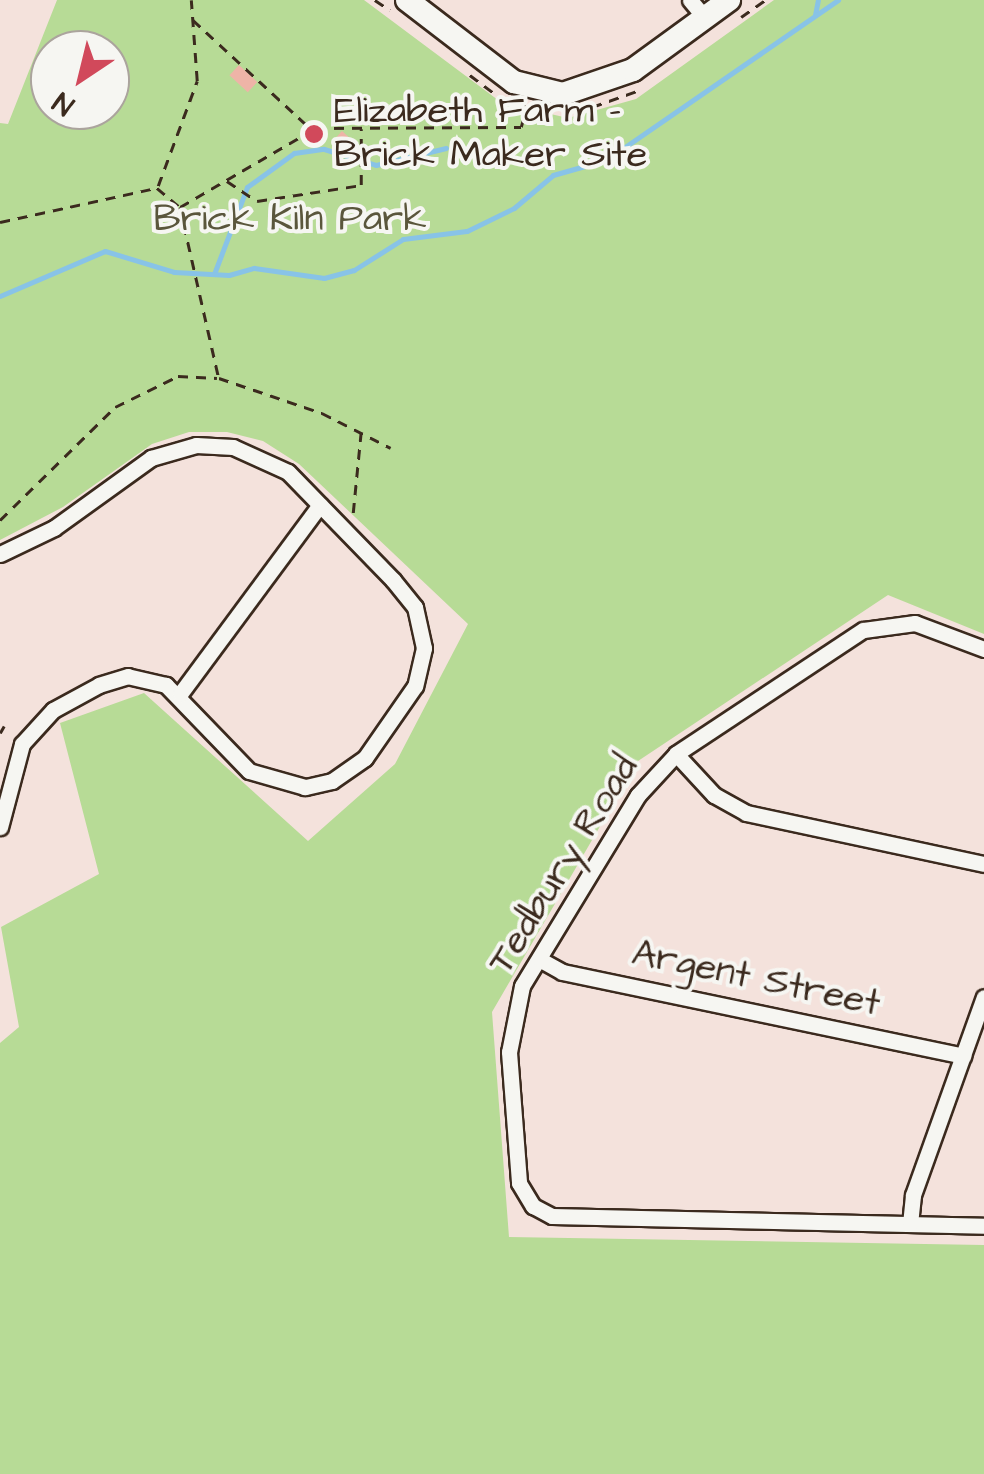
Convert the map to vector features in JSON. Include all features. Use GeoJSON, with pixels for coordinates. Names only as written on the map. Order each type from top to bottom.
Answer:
{"type":"FeatureCollection","features":[{"type":"Feature","properties":{"kind":"street"},"geometry":{"type":"LineString","coordinates":[[401,7],[514,82],[564,94],[610,82],[698,9],[733,10]]}},
{"type":"Feature","properties":{"kind":"street"},"geometry":{"type":"LineString","coordinates":[[0,554],[54,528],[152,458],[184,446],[217,444],[262,456],[320,505],[406,594],[423,634],[415,686],[365,758],[332,782],[276,784],[238,761],[180,694],[145,677],[113,680],[54,710],[16,753],[0,827]]}},
{"type":"Feature","properties":{"kind":"street"},"geometry":{"type":"LineString","coordinates":[[180,694],[320,505]]}},
{"type":"Feature","properties":{"kind":"street","name":"Tedbury Road"},"geometry":{"type":"LineString","coordinates":[[984,649],[915,624],[863,630],[676,754],[638,795],[539,959],[516,1002],[508,1052],[519,1183],[534,1206],[559,1218],[984,1226]]}},
{"type":"Feature","properties":{"kind":"street"},"geometry":{"type":"LineString","coordinates":[[2,734],[16,753]]}},
{"type":"Feature","properties":{"kind":"street"},"geometry":{"type":"LineString","coordinates":[[676,754],[714,795],[746,812],[984,864]]}},
{"type":"Feature","properties":{"kind":"street","name":"Argent Street"},"geometry":{"type":"LineString","coordinates":[[539,959],[562,972],[962,1056]]}},
{"type":"Feature","properties":{"kind":"street"},"geometry":{"type":"LineString","coordinates":[[910,1224],[913,1195],[984,997]]}},
{"type":"Feature","properties":{"kind":"path"},"geometry":{"type":"LineString","coordinates":[[157,188],[196,81],[191,0]]}},
{"type":"Feature","properties":{"kind":"path"},"geometry":{"type":"LineString","coordinates":[[375,0],[401,7]]}},
{"type":"Feature","properties":{"kind":"path"},"geometry":{"type":"LineString","coordinates":[[733,10],[765,0]]}},
{"type":"Feature","properties":{"kind":"path"},"geometry":{"type":"LineString","coordinates":[[192,18],[312,130]]}},
{"type":"Feature","properties":{"kind":"path"},"geometry":{"type":"LineString","coordinates":[[469,74],[499,97]]}},
{"type":"Feature","properties":{"kind":"path"},"geometry":{"type":"LineString","coordinates":[[512,103],[526,108],[591,110],[652,81]]}},
{"type":"Feature","properties":{"kind":"path"},"geometry":{"type":"LineString","coordinates":[[180,208],[312,130],[520,127],[526,108]]}},
{"type":"Feature","properties":{"kind":"path"},"geometry":{"type":"LineString","coordinates":[[227,181],[257,201],[361,185],[361,127]]}},
{"type":"Feature","properties":{"kind":"path"},"geometry":{"type":"LineString","coordinates":[[157,188],[180,208],[219,378]]}},
{"type":"Feature","properties":{"kind":"path"},"geometry":{"type":"LineString","coordinates":[[2,221],[157,188]]}},
{"type":"Feature","properties":{"kind":"path"},"geometry":{"type":"LineString","coordinates":[[0,520],[115,407],[178,376],[219,378],[361,431],[391,448]]}},
{"type":"Feature","properties":{"kind":"path"},"geometry":{"type":"LineString","coordinates":[[350,521],[360,492],[361,431]]}},
{"type":"Feature","properties":{"kind":"green space","name":"Brick Kiln Park"},"geometry":{"type":"Polygon","coordinates":[[[57,0],[364,0],[502,103],[568,118],[636,99],[774,0],[984,0],[984,634],[888,595],[638,761],[492,1012],[509,1237],[984,1245],[984,1474],[0,1474],[0,1043],[19,1027],[1,927],[99,874],[60,723],[144,693],[308,841],[395,764],[468,624],[299,464],[263,441],[227,432],[189,432],[152,444],[63,507],[0,540],[0,123],[8,124],[30,68],[30,130],[130,130],[130,30],[45,30],[57,0]]]}},
{"type":"Feature","properties":{"kind":"building"},"geometry":{"type":"Polygon","coordinates":[[[239,65],[257,82],[248,92],[229,75],[239,65]]]}},
{"type":"Feature","properties":{"kind":"building"},"geometry":{"type":"Polygon","coordinates":[[[342,131],[360,147],[350,157],[333,141],[342,131]]]}},
{"type":"Feature","properties":{"kind":"waterway"},"geometry":{"type":"LineString","coordinates":[[815,15],[818,0]]}},
{"type":"Feature","properties":{"kind":"waterway"},"geometry":{"type":"LineString","coordinates":[[0,296],[105,251],[174,272],[229,275],[254,268],[324,278],[354,270],[403,239],[467,231],[514,208],[553,175],[606,160],[838,0]]}},
{"type":"Feature","properties":{"kind":"waterway"},"geometry":{"type":"LineString","coordinates":[[214,274],[247,187],[294,153],[324,149],[376,165],[446,148]]}},
{"type":"Feature","properties":{"kind":"place","name":"Elizabeth Farm - Brick Maker Site"},"geometry":{"type":"Point","coordinates":[314,134]}}]}
